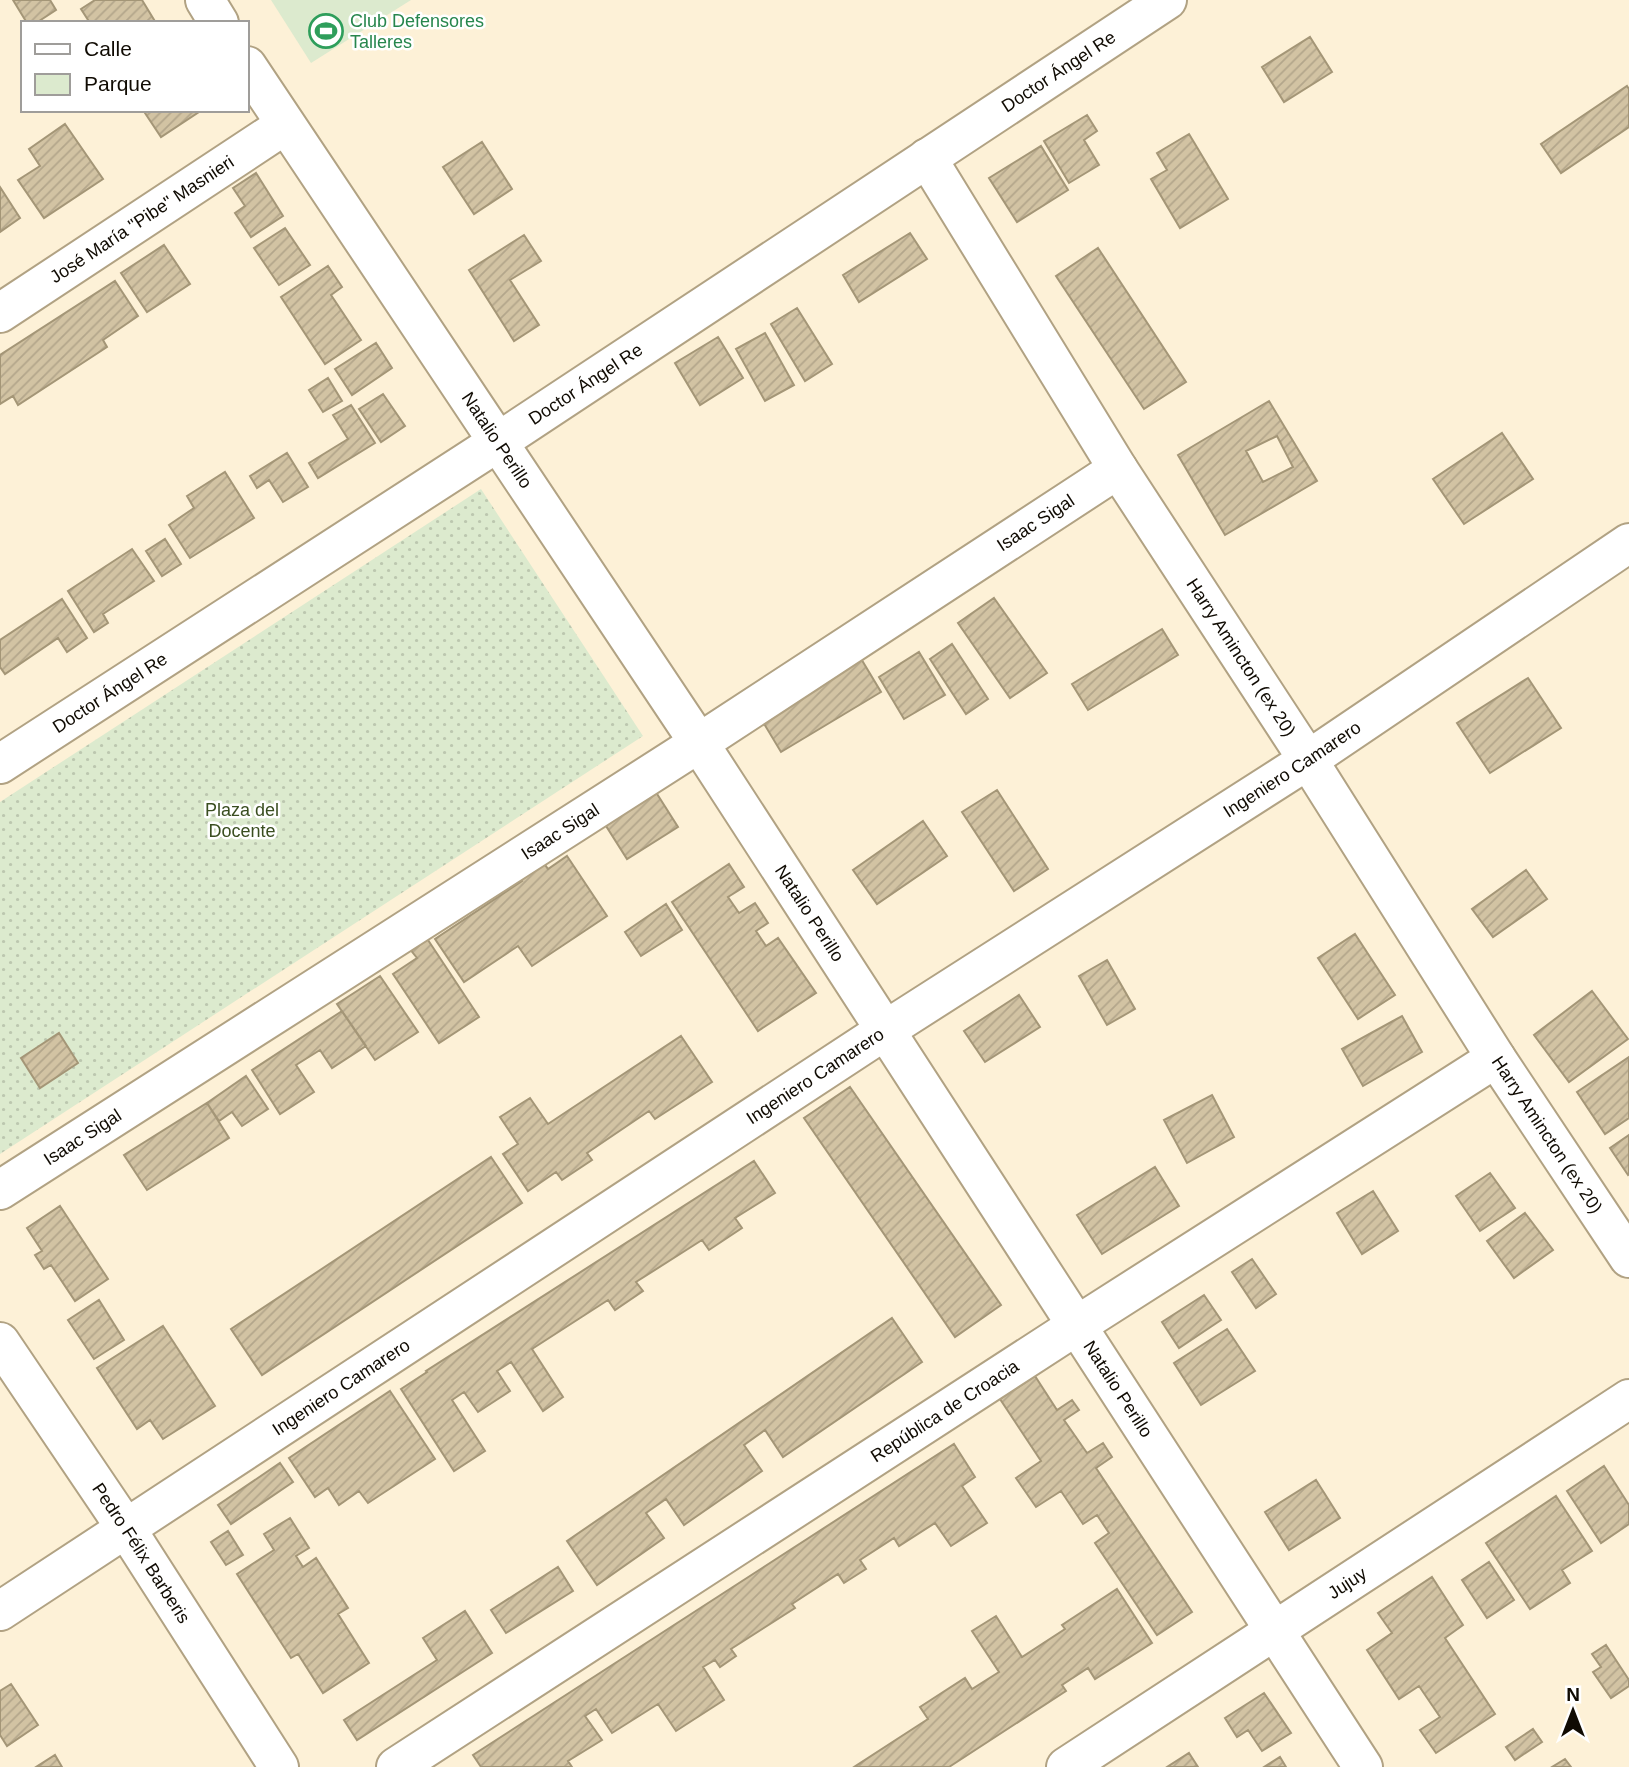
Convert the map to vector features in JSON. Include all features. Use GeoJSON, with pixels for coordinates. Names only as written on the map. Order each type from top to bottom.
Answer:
{"type":"FeatureCollection","features":[{"type":"Feature","properties":{"kind":"street"},"geometry":{"type":"LineString","coordinates":[[205,0],[218,21]]}},
{"type":"Feature","properties":{"kind":"street","name":"Doctor Ángel Re"},"geometry":{"type":"LineString","coordinates":[[0,764],[498,442],[1167,0]]}},
{"type":"Feature","properties":{"kind":"street","name":"Natalio Perillo"},"geometry":{"type":"LineString","coordinates":[[248,68],[699,743],[1363,1767]]}},
{"type":"Feature","properties":{"kind":"street","name":"José María \"Pibe\" Masnieri"},"geometry":{"type":"LineString","coordinates":[[0,313],[285,125]]}},
{"type":"Feature","properties":{"kind":"street","name":"Harry Amincton (ex 20)"},"geometry":{"type":"LineString","coordinates":[[928,158],[1118,469],[1308,760],[1496,1058],[1629,1258]]}},
{"type":"Feature","properties":{"kind":"street","name":"Isaac Sigal"},"geometry":{"type":"LineString","coordinates":[[0,1190],[699,743],[1118,469]]}},
{"type":"Feature","properties":{"kind":"street","name":"Ingeniero Camarero"},"geometry":{"type":"LineString","coordinates":[[0,1611],[884,1031],[1308,760],[1629,543]]}},
{"type":"Feature","properties":{"kind":"street","name":"República de Croacia"},"geometry":{"type":"LineString","coordinates":[[396,1767],[1076,1326],[1496,1058]]}},
{"type":"Feature","properties":{"kind":"street","name":"Pedro Félix Barberis"},"geometry":{"type":"LineString","coordinates":[[0,1342],[127,1530],[279,1767]]}},
{"type":"Feature","properties":{"kind":"street","name":"Jujuy"},"geometry":{"type":"LineString","coordinates":[[1066,1767],[1629,1399]]}},
{"type":"Feature","properties":{"kind":"green space","name":"Club Defensores Talleres"},"geometry":{"type":"Polygon","coordinates":[[[271,0],[411,0],[311,63],[271,0]]]}},
{"type":"Feature","properties":{"kind":"green space","name":"Plaza del Docente"},"geometry":{"type":"Polygon","coordinates":[[[481,489],[643,736],[0,1154],[0,802],[481,489]]]}},
{"type":"Feature","properties":{"kind":"building"},"geometry":{"type":"Polygon","coordinates":[[[13,0],[50,0],[56,10],[39,21],[26,21],[13,0]]]}},
{"type":"Feature","properties":{"kind":"building"},"geometry":{"type":"Polygon","coordinates":[[[95,0],[142,0],[155,21],[89,21],[81,9],[95,0]]]}},
{"type":"Feature","properties":{"kind":"building"},"geometry":{"type":"Polygon","coordinates":[[[1310,37],[1332,72],[1284,102],[1262,67],[1310,37]]]}},
{"type":"Feature","properties":{"kind":"building"},"geometry":{"type":"Polygon","coordinates":[[[1627,86],[1629,127],[1561,173],[1541,144],[1627,86]]]}},
{"type":"Feature","properties":{"kind":"building"},"geometry":{"type":"Polygon","coordinates":[[[144,112],[199,112],[161,137],[144,112]]]}},
{"type":"Feature","properties":{"kind":"building"},"geometry":{"type":"Polygon","coordinates":[[[1087,115],[1097,131],[1084,140],[1099,165],[1069,183],[1044,141],[1087,115]]]}},
{"type":"Feature","properties":{"kind":"building"},"geometry":{"type":"Polygon","coordinates":[[[65,124],[103,179],[44,218],[18,180],[40,166],[29,149],[65,124]]]}},
{"type":"Feature","properties":{"kind":"building"},"geometry":{"type":"Polygon","coordinates":[[[1189,134],[1228,199],[1180,228],[1151,179],[1167,170],[1157,153],[1189,134]]]}},
{"type":"Feature","properties":{"kind":"building"},"geometry":{"type":"Polygon","coordinates":[[[482,142],[512,189],[474,214],[443,167],[482,142]]]}},
{"type":"Feature","properties":{"kind":"building"},"geometry":{"type":"Polygon","coordinates":[[[1041,146],[1068,190],[1017,222],[989,178],[1041,146]]]}},
{"type":"Feature","properties":{"kind":"building"},"geometry":{"type":"Polygon","coordinates":[[[256,173],[283,216],[251,237],[235,213],[245,206],[233,188],[256,173]]]}},
{"type":"Feature","properties":{"kind":"building"},"geometry":{"type":"Polygon","coordinates":[[[0,187],[20,218],[0,232],[0,187]]]}},
{"type":"Feature","properties":{"kind":"building"},"geometry":{"type":"Polygon","coordinates":[[[285,228],[310,265],[279,285],[254,248],[285,228]]]}},
{"type":"Feature","properties":{"kind":"building"},"geometry":{"type":"Polygon","coordinates":[[[910,233],[927,259],[859,302],[843,275],[910,233]]]}},
{"type":"Feature","properties":{"kind":"building"},"geometry":{"type":"Polygon","coordinates":[[[524,235],[541,261],[510,280],[539,325],[514,341],[469,270],[524,235]]]}},
{"type":"Feature","properties":{"kind":"building"},"geometry":{"type":"Polygon","coordinates":[[[164,245],[190,284],[147,312],[121,273],[164,245]]]}},
{"type":"Feature","properties":{"kind":"building"},"geometry":{"type":"Polygon","coordinates":[[[1098,248],[1186,382],[1144,409],[1056,276],[1098,248]]]}},
{"type":"Feature","properties":{"kind":"building"},"geometry":{"type":"Polygon","coordinates":[[[328,266],[342,287],[331,295],[361,340],[325,364],[281,297],[328,266]]]}},
{"type":"Feature","properties":{"kind":"building"},"geometry":{"type":"Polygon","coordinates":[[[115,281],[138,316],[103,340],[107,347],[18,405],[13,396],[0,404],[0,355],[115,281]]]}},
{"type":"Feature","properties":{"kind":"building"},"geometry":{"type":"Polygon","coordinates":[[[797,308],[832,364],[805,381],[771,324],[797,308]]]}},
{"type":"Feature","properties":{"kind":"building"},"geometry":{"type":"Polygon","coordinates":[[[765,333],[794,385],[765,401],[736,349],[765,333]]]}},
{"type":"Feature","properties":{"kind":"building"},"geometry":{"type":"Polygon","coordinates":[[[718,337],[743,378],[700,405],[675,363],[718,337]]]}},
{"type":"Feature","properties":{"kind":"building"},"geometry":{"type":"Polygon","coordinates":[[[376,343],[392,368],[352,395],[335,369],[376,343]]]}},
{"type":"Feature","properties":{"kind":"building"},"geometry":{"type":"Polygon","coordinates":[[[328,378],[342,401],[323,412],[309,390],[328,378]]]}},
{"type":"Feature","properties":{"kind":"building"},"geometry":{"type":"Polygon","coordinates":[[[383,394],[405,426],[381,442],[359,409],[383,394]]]}},
{"type":"Feature","properties":{"kind":"building"},"geometry":{"type":"Polygon","coordinates":[[[1269,401],[1317,481],[1225,535],[1178,455],[1269,401]],[[1277,436],[1246,451],[1263,482],[1293,467],[1277,436]]]}},
{"type":"Feature","properties":{"kind":"building"},"geometry":{"type":"Polygon","coordinates":[[[351,405],[375,443],[318,478],[309,463],[348,439],[333,415],[351,405]]]}},
{"type":"Feature","properties":{"kind":"building"},"geometry":{"type":"Polygon","coordinates":[[[1502,433],[1533,479],[1464,524],[1433,479],[1502,433]]]}},
{"type":"Feature","properties":{"kind":"building"},"geometry":{"type":"Polygon","coordinates":[[[287,453],[308,487],[283,502],[269,480],[257,488],[250,476],[287,453]]]}},
{"type":"Feature","properties":{"kind":"building"},"geometry":{"type":"Polygon","coordinates":[[[225,472],[254,518],[190,558],[169,525],[194,508],[187,496],[225,472]]]}},
{"type":"Feature","properties":{"kind":"building"},"geometry":{"type":"Polygon","coordinates":[[[165,539],[181,564],[162,576],[146,551],[165,539]]]}},
{"type":"Feature","properties":{"kind":"building"},"geometry":{"type":"Polygon","coordinates":[[[132,549],[154,581],[103,614],[108,623],[94,632],[68,591],[132,549]]]}},
{"type":"Feature","properties":{"kind":"building"},"geometry":{"type":"Polygon","coordinates":[[[994,598],[1047,673],[1010,698],[958,623],[994,598]]]}},
{"type":"Feature","properties":{"kind":"building"},"geometry":{"type":"Polygon","coordinates":[[[62,599],[87,638],[67,652],[58,638],[5,674],[0,667],[0,640],[62,599]]]}},
{"type":"Feature","properties":{"kind":"building"},"geometry":{"type":"Polygon","coordinates":[[[1162,629],[1178,655],[1088,710],[1072,684],[1162,629]]]}},
{"type":"Feature","properties":{"kind":"building"},"geometry":{"type":"Polygon","coordinates":[[[952,644],[988,699],[966,714],[930,659],[952,644]]]}},
{"type":"Feature","properties":{"kind":"building"},"geometry":{"type":"Polygon","coordinates":[[[919,652],[945,695],[904,719],[879,677],[919,652]]]}},
{"type":"Feature","properties":{"kind":"building"},"geometry":{"type":"Polygon","coordinates":[[[860,657],[881,692],[781,752],[760,717],[860,657]]]}},
{"type":"Feature","properties":{"kind":"building"},"geometry":{"type":"Polygon","coordinates":[[[1528,678],[1561,728],[1490,773],[1457,723],[1528,678]]]}},
{"type":"Feature","properties":{"kind":"building"},"geometry":{"type":"Polygon","coordinates":[[[652,786],[678,827],[627,859],[601,818],[652,786]]]}},
{"type":"Feature","properties":{"kind":"building"},"geometry":{"type":"Polygon","coordinates":[[[997,790],[1048,869],[1014,891],[962,812],[997,790]]]}},
{"type":"Feature","properties":{"kind":"building"},"geometry":{"type":"Polygon","coordinates":[[[923,821],[947,856],[877,904],[853,870],[923,821]]]}},
{"type":"Feature","properties":{"kind":"building"},"geometry":{"type":"Polygon","coordinates":[[[567,856],[607,916],[532,966],[518,946],[464,982],[435,939],[522,881],[518,875],[541,859],[548,869],[567,856]]]}},
{"type":"Feature","properties":{"kind":"building"},"geometry":{"type":"Polygon","coordinates":[[[729,864],[744,887],[728,897],[739,913],[755,903],[768,923],[756,931],[766,946],[778,938],[816,993],[758,1031],[672,902],[729,864]]]}},
{"type":"Feature","properties":{"kind":"building"},"geometry":{"type":"Polygon","coordinates":[[[1526,870],[1547,899],[1493,937],[1472,909],[1526,870]]]}},
{"type":"Feature","properties":{"kind":"building"},"geometry":{"type":"Polygon","coordinates":[[[666,904],[682,930],[641,956],[625,932],[666,904]]]}},
{"type":"Feature","properties":{"kind":"building"},"geometry":{"type":"Polygon","coordinates":[[[1355,934],[1395,995],[1358,1019],[1318,958],[1355,934]]]}},
{"type":"Feature","properties":{"kind":"building"},"geometry":{"type":"Polygon","coordinates":[[[426,937],[479,1017],[439,1043],[393,974],[417,958],[409,948],[426,937]]]}},
{"type":"Feature","properties":{"kind":"building"},"geometry":{"type":"Polygon","coordinates":[[[1107,960],[1135,1009],[1107,1025],[1079,976],[1107,960]]]}},
{"type":"Feature","properties":{"kind":"building"},"geometry":{"type":"Polygon","coordinates":[[[380,976],[418,1032],[375,1060],[337,1004],[380,976]]]}},
{"type":"Feature","properties":{"kind":"building"},"geometry":{"type":"Polygon","coordinates":[[[1592,991],[1628,1039],[1569,1082],[1534,1035],[1592,991]]]}},
{"type":"Feature","properties":{"kind":"building"},"geometry":{"type":"Polygon","coordinates":[[[1019,995],[1040,1027],[985,1062],[964,1031],[1019,995]]]}},
{"type":"Feature","properties":{"kind":"building"},"geometry":{"type":"Polygon","coordinates":[[[342,1011],[366,1046],[332,1068],[320,1050],[296,1065],[314,1092],[280,1114],[252,1070],[342,1011]]]}},
{"type":"Feature","properties":{"kind":"building"},"geometry":{"type":"Polygon","coordinates":[[[1402,1016],[1422,1052],[1363,1086],[1342,1049],[1402,1016]]]}},
{"type":"Feature","properties":{"kind":"building"},"geometry":{"type":"Polygon","coordinates":[[[59,1033],[78,1063],[40,1088],[21,1058],[59,1033]]]}},
{"type":"Feature","properties":{"kind":"building"},"geometry":{"type":"Polygon","coordinates":[[[681,1036],[712,1082],[655,1119],[649,1111],[587,1153],[592,1160],[562,1180],[556,1172],[528,1191],[503,1154],[518,1144],[500,1117],[530,1098],[548,1124],[681,1036]]]}},
{"type":"Feature","properties":{"kind":"building"},"geometry":{"type":"Polygon","coordinates":[[[1629,1057],[1629,1118],[1605,1134],[1577,1092],[1629,1057]]]}},
{"type":"Feature","properties":{"kind":"building"},"geometry":{"type":"Polygon","coordinates":[[[246,1076],[268,1109],[242,1126],[232,1112],[219,1121],[207,1103],[246,1076]]]}},
{"type":"Feature","properties":{"kind":"building"},"geometry":{"type":"Polygon","coordinates":[[[850,1087],[1001,1305],[955,1337],[804,1118],[850,1087]]]}},
{"type":"Feature","properties":{"kind":"building"},"geometry":{"type":"Polygon","coordinates":[[[1212,1095],[1234,1137],[1187,1163],[1164,1120],[1212,1095]]]}},
{"type":"Feature","properties":{"kind":"building"},"geometry":{"type":"Polygon","coordinates":[[[207,1103],[229,1138],[147,1190],[124,1155],[207,1103]]]}},
{"type":"Feature","properties":{"kind":"building"},"geometry":{"type":"Polygon","coordinates":[[[1629,1135],[1629,1174],[1628,1175],[1610,1148],[1629,1135]]]}},
{"type":"Feature","properties":{"kind":"building"},"geometry":{"type":"Polygon","coordinates":[[[491,1157],[522,1203],[262,1375],[231,1329],[491,1157]]]}},
{"type":"Feature","properties":{"kind":"building"},"geometry":{"type":"Polygon","coordinates":[[[754,1161],[775,1193],[735,1218],[742,1228],[709,1250],[702,1240],[636,1282],[643,1291],[615,1310],[608,1300],[532,1349],[563,1397],[543,1411],[511,1362],[497,1371],[510,1391],[478,1412],[464,1392],[452,1400],[485,1451],[454,1471],[401,1389],[754,1161]]]}},
{"type":"Feature","properties":{"kind":"building"},"geometry":{"type":"Polygon","coordinates":[[[1155,1167],[1179,1206],[1102,1254],[1077,1215],[1155,1167]]]}},
{"type":"Feature","properties":{"kind":"building"},"geometry":{"type":"Polygon","coordinates":[[[1490,1173],[1515,1208],[1480,1231],[1456,1196],[1490,1173]]]}},
{"type":"Feature","properties":{"kind":"building"},"geometry":{"type":"Polygon","coordinates":[[[1373,1191],[1398,1231],[1362,1254],[1337,1213],[1373,1191]]]}},
{"type":"Feature","properties":{"kind":"building"},"geometry":{"type":"Polygon","coordinates":[[[60,1206],[108,1279],[75,1301],[51,1265],[44,1269],[35,1255],[42,1251],[27,1228],[60,1206]]]}},
{"type":"Feature","properties":{"kind":"building"},"geometry":{"type":"Polygon","coordinates":[[[1525,1213],[1553,1250],[1514,1278],[1487,1241],[1525,1213]]]}},
{"type":"Feature","properties":{"kind":"building"},"geometry":{"type":"Polygon","coordinates":[[[1252,1259],[1276,1294],[1256,1308],[1232,1272],[1252,1259]]]}},
{"type":"Feature","properties":{"kind":"building"},"geometry":{"type":"Polygon","coordinates":[[[1204,1295],[1221,1320],[1179,1348],[1162,1322],[1204,1295]]]}},
{"type":"Feature","properties":{"kind":"building"},"geometry":{"type":"Polygon","coordinates":[[[99,1300],[124,1340],[94,1359],[68,1320],[99,1300]]]}},
{"type":"Feature","properties":{"kind":"building"},"geometry":{"type":"Polygon","coordinates":[[[892,1318],[922,1362],[783,1457],[765,1430],[744,1445],[762,1471],[684,1525],[666,1499],[646,1513],[664,1538],[597,1585],[567,1541],[892,1318]]]}},
{"type":"Feature","properties":{"kind":"building"},"geometry":{"type":"Polygon","coordinates":[[[163,1326],[215,1406],[163,1439],[150,1420],[137,1429],[97,1368],[163,1326]]]}},
{"type":"Feature","properties":{"kind":"building"},"geometry":{"type":"Polygon","coordinates":[[[1227,1329],[1255,1371],[1201,1405],[1174,1363],[1227,1329]]]}},
{"type":"Feature","properties":{"kind":"building"},"geometry":{"type":"Polygon","coordinates":[[[1035,1376],[1057,1410],[1072,1400],[1079,1410],[1064,1420],[1087,1453],[1103,1443],[1112,1457],[1096,1468],[1192,1612],[1157,1635],[1095,1543],[1109,1533],[1097,1515],[1083,1524],[1061,1491],[1036,1507],[1016,1478],[1041,1461],[1000,1399],[1035,1376]]]}},
{"type":"Feature","properties":{"kind":"building"},"geometry":{"type":"Polygon","coordinates":[[[390,1391],[435,1459],[368,1503],[359,1491],[339,1505],[328,1488],[315,1497],[289,1458],[390,1391]]]}},
{"type":"Feature","properties":{"kind":"building"},"geometry":{"type":"Polygon","coordinates":[[[954,1444],[975,1477],[962,1486],[987,1523],[951,1546],[935,1523],[899,1546],[894,1538],[860,1560],[866,1569],[844,1583],[838,1574],[792,1604],[795,1608],[731,1649],[736,1656],[720,1667],[715,1660],[703,1667],[724,1700],[676,1731],[658,1704],[612,1733],[596,1709],[585,1716],[602,1740],[568,1761],[572,1767],[481,1767],[473,1755],[954,1444]]]}},
{"type":"Feature","properties":{"kind":"building"},"geometry":{"type":"Polygon","coordinates":[[[280,1463],[293,1482],[231,1524],[218,1505],[280,1463]]]}},
{"type":"Feature","properties":{"kind":"building"},"geometry":{"type":"Polygon","coordinates":[[[1604,1466],[1629,1505],[1629,1524],[1601,1543],[1567,1491],[1604,1466]]]}},
{"type":"Feature","properties":{"kind":"building"},"geometry":{"type":"Polygon","coordinates":[[[1316,1480],[1340,1518],[1289,1550],[1265,1512],[1316,1480]]]}},
{"type":"Feature","properties":{"kind":"building"},"geometry":{"type":"Polygon","coordinates":[[[1556,1496],[1592,1551],[1562,1570],[1570,1583],[1530,1609],[1486,1543],[1556,1496]]]}},
{"type":"Feature","properties":{"kind":"building"},"geometry":{"type":"Polygon","coordinates":[[[290,1518],[309,1548],[296,1556],[303,1567],[316,1558],[348,1608],[338,1614],[369,1663],[323,1693],[298,1654],[291,1658],[237,1574],[274,1550],[264,1534],[290,1518]]]}},
{"type":"Feature","properties":{"kind":"building"},"geometry":{"type":"Polygon","coordinates":[[[228,1531],[243,1555],[226,1565],[211,1542],[228,1531]]]}},
{"type":"Feature","properties":{"kind":"building"},"geometry":{"type":"Polygon","coordinates":[[[1489,1562],[1514,1600],[1487,1618],[1462,1580],[1489,1562]]]}},
{"type":"Feature","properties":{"kind":"building"},"geometry":{"type":"Polygon","coordinates":[[[558,1567],[573,1591],[506,1633],[491,1610],[558,1567]]]}},
{"type":"Feature","properties":{"kind":"building"},"geometry":{"type":"Polygon","coordinates":[[[1432,1577],[1463,1625],[1445,1638],[1495,1714],[1436,1753],[1420,1730],[1440,1717],[1419,1686],[1399,1699],[1367,1650],[1392,1633],[1378,1613],[1432,1577]]]}},
{"type":"Feature","properties":{"kind":"building"},"geometry":{"type":"Polygon","coordinates":[[[1117,1589],[1152,1643],[1095,1679],[1088,1668],[1062,1685],[1066,1691],[949,1767],[854,1767],[928,1719],[920,1707],[965,1678],[972,1689],[999,1672],[972,1631],[996,1616],[1022,1657],[1065,1629],[1062,1625],[1117,1589]]]}},
{"type":"Feature","properties":{"kind":"building"},"geometry":{"type":"Polygon","coordinates":[[[465,1611],[492,1653],[357,1740],[344,1720],[437,1660],[423,1638],[465,1611]]]}},
{"type":"Feature","properties":{"kind":"building"},"geometry":{"type":"Polygon","coordinates":[[[1606,1645],[1629,1680],[1629,1686],[1611,1698],[1593,1672],[1601,1667],[1592,1654],[1606,1645]]]}},
{"type":"Feature","properties":{"kind":"building"},"geometry":{"type":"Polygon","coordinates":[[[11,1684],[38,1725],[7,1746],[0,1735],[0,1691],[11,1684]]]}},
{"type":"Feature","properties":{"kind":"building"},"geometry":{"type":"Polygon","coordinates":[[[1264,1693],[1291,1733],[1262,1751],[1248,1730],[1237,1737],[1225,1718],[1264,1693]]]}},
{"type":"Feature","properties":{"kind":"building"},"geometry":{"type":"Polygon","coordinates":[[[1533,1729],[1542,1742],[1515,1760],[1506,1747],[1533,1729]]]}},
{"type":"Feature","properties":{"kind":"building"},"geometry":{"type":"Polygon","coordinates":[[[1189,1753],[1198,1767],[1167,1767],[1189,1753]]]}},
{"type":"Feature","properties":{"kind":"building"},"geometry":{"type":"Polygon","coordinates":[[[55,1755],[62,1767],[36,1767],[55,1755]]]}},
{"type":"Feature","properties":{"kind":"building"},"geometry":{"type":"Polygon","coordinates":[[[1280,1757],[1286,1767],[1264,1767],[1280,1757]]]}},
{"type":"Feature","properties":{"kind":"building"},"geometry":{"type":"Polygon","coordinates":[[[1565,1759],[1571,1767],[1552,1767],[1565,1759]]]}},
{"type":"Feature","properties":{"kind":"place","name":"Club Defensores Talleres"},"geometry":{"type":"Point","coordinates":[326,31]}}]}
